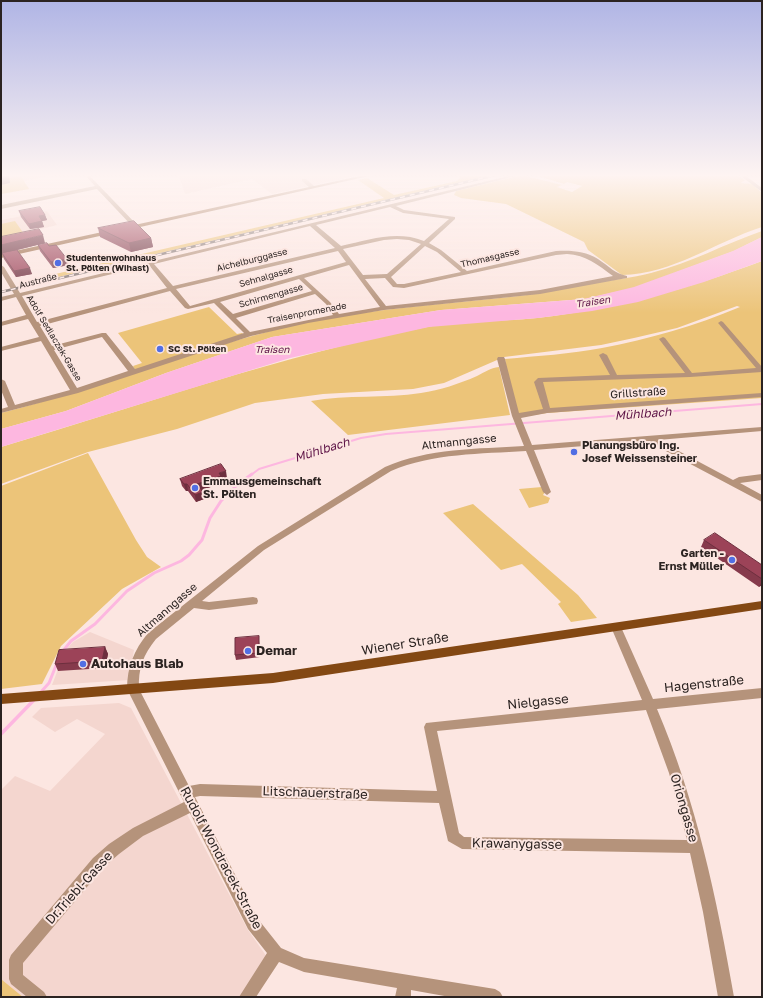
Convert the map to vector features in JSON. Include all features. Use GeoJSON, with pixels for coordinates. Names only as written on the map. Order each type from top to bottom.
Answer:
{"type":"FeatureCollection","features":[{"type":"Feature","properties":{"kind":"main road","name":"Wiener Straße"},"geometry":{"type":"LineString","coordinates":[[1,699],[280,678],[762,605]]}},
{"type":"Feature","properties":{"kind":"street"},"geometry":{"type":"LineString","coordinates":[[130,221],[135,226]]}},
{"type":"Feature","properties":{"kind":"street"},"geometry":{"type":"LineString","coordinates":[[1,256],[160,221]]}},
{"type":"Feature","properties":{"kind":"street","name":"Austraße"},"geometry":{"type":"LineString","coordinates":[[1,299],[325,221]]}},
{"type":"Feature","properties":{"kind":"street"},"geometry":{"type":"LineString","coordinates":[[361,277],[387,277],[450,221]]}},
{"type":"Feature","properties":{"kind":"street"},"geometry":{"type":"LineString","coordinates":[[311,224],[339,248],[384,308]]}},
{"type":"Feature","properties":{"kind":"street","name":"Aichelburggasse"},"geometry":{"type":"LineString","coordinates":[[35,325],[173,288],[389,237],[426,243],[433,246],[466,273]]}},
{"type":"Feature","properties":{"kind":"street","name":"Thomasgasse"},"geometry":{"type":"LineString","coordinates":[[387,277],[395,286],[399,287],[571,251],[584,253],[622,277]]}},
{"type":"Feature","properties":{"kind":"street"},"geometry":{"type":"LineString","coordinates":[[150,263],[173,288]]}},
{"type":"Feature","properties":{"kind":"street","name":"Sehnalgasse"},"geometry":{"type":"LineString","coordinates":[[173,288],[187,307],[195,307],[350,263]]}},
{"type":"Feature","properties":{"kind":"street","name":"Adolf Sedlaczek-Gasse"},"geometry":{"type":"LineString","coordinates":[[1,267],[75,391]]}},
{"type":"Feature","properties":{"kind":"street"},"geometry":{"type":"LineString","coordinates":[[300,277],[337,315]]}},
{"type":"Feature","properties":{"kind":"street","name":"Traisenpromenade"},"geometry":{"type":"LineString","coordinates":[[1,411],[75,391],[249,334],[337,315],[384,308],[540,292],[622,277]]}},
{"type":"Feature","properties":{"kind":"street"},"geometry":{"type":"LineString","coordinates":[[1,283],[10,281]]}},
{"type":"Feature","properties":{"kind":"street","name":"Schirmengasse"},"geometry":{"type":"LineString","coordinates":[[231,317],[316,292]]}},
{"type":"Feature","properties":{"kind":"street"},"geometry":{"type":"LineString","coordinates":[[215,301],[249,334]]}},
{"type":"Feature","properties":{"kind":"street"},"geometry":{"type":"LineString","coordinates":[[1,324],[30,316]]}},
{"type":"Feature","properties":{"kind":"street"},"geometry":{"type":"LineString","coordinates":[[721,323],[762,370]]}},
{"type":"Feature","properties":{"kind":"street"},"geometry":{"type":"LineString","coordinates":[[50,349],[104,334],[134,372]]}},
{"type":"Feature","properties":{"kind":"street"},"geometry":{"type":"LineString","coordinates":[[1,349],[43,338]]}},
{"type":"Feature","properties":{"kind":"street"},"geometry":{"type":"LineString","coordinates":[[663,339],[690,375]]}},
{"type":"Feature","properties":{"kind":"street"},"geometry":{"type":"LineString","coordinates":[[603,355],[615,378]]}},
{"type":"Feature","properties":{"kind":"street"},"geometry":{"type":"LineString","coordinates":[[501,360],[516,416],[547,492]]}},
{"type":"Feature","properties":{"kind":"street"},"geometry":{"type":"LineString","coordinates":[[547,411],[538,382],[542,380],[690,375],[762,370]]}},
{"type":"Feature","properties":{"kind":"street"},"geometry":{"type":"LineString","coordinates":[[1,381],[13,408]]}},
{"type":"Feature","properties":{"kind":"street","name":"Grillstraße"},"geometry":{"type":"LineString","coordinates":[[516,416],[547,411],[762,395]]}},
{"type":"Feature","properties":{"kind":"street","name":"Altmanngasse"},"geometry":{"type":"LineString","coordinates":[[133,689],[133,675],[139,651],[152,636],[261,548],[388,469],[404,462],[421,457],[762,429]]}},
{"type":"Feature","properties":{"kind":"street"},"geometry":{"type":"LineString","coordinates":[[648,438],[762,498]]}},
{"type":"Feature","properties":{"kind":"street"},"geometry":{"type":"LineString","coordinates":[[734,483],[739,480],[762,477]]}},
{"type":"Feature","properties":{"kind":"street"},"geometry":{"type":"LineString","coordinates":[[192,604],[209,606],[253,600]]}},
{"type":"Feature","properties":{"kind":"street","name":"Oriongasse"},"geometry":{"type":"LineString","coordinates":[[616,627],[649,704],[675,772],[715,928],[726,997]]}},
{"type":"Feature","properties":{"kind":"street","name":"Rudolf Wondracek-Straße"},"geometry":{"type":"LineString","coordinates":[[133,689],[253,924],[276,953],[304,965],[404,990],[495,997]]}},
{"type":"Feature","properties":{"kind":"street","name":"Hagenstraße"},"geometry":{"type":"LineString","coordinates":[[649,704],[762,693]]}},
{"type":"Feature","properties":{"kind":"street","name":"Nielgasse"},"geometry":{"type":"LineString","coordinates":[[430,727],[649,704]]}},
{"type":"Feature","properties":{"kind":"street","name":"Krawanygasse"},"geometry":{"type":"LineString","coordinates":[[430,727],[453,837],[462,843],[695,847]]}},
{"type":"Feature","properties":{"kind":"street","name":"Litschauerstraße"},"geometry":{"type":"LineString","coordinates":[[189,799],[200,790],[444,797]]}},
{"type":"Feature","properties":{"kind":"street","name":"Dr.Triebl-Gasse"},"geometry":{"type":"LineString","coordinates":[[39,997],[16,979],[16,960],[98,863],[114,849],[138,832],[189,799]]}},
{"type":"Feature","properties":{"kind":"street"},"geometry":{"type":"LineString","coordinates":[[247,997],[276,953]]}},
{"type":"Feature","properties":{"kind":"shaded area"},"geometry":{"type":"Polygon","coordinates":[[[1,221],[54,221],[57,225],[37,230],[1,245],[1,221]]]}},
{"type":"Feature","properties":{"kind":"shaded area"},"geometry":{"type":"Polygon","coordinates":[[[15,221],[26,237],[1,243],[1,224],[15,221]]]}},
{"type":"Feature","properties":{"kind":"shaded area"},"geometry":{"type":"Polygon","coordinates":[[[286,221],[298,221],[41,281],[38,278],[286,221]]]}},
{"type":"Feature","properties":{"kind":"shaded area"},"geometry":{"type":"Polygon","coordinates":[[[540,221],[762,221],[762,227],[676,263],[641,273],[622,275],[588,250],[584,242],[540,221]]]}},
{"type":"Feature","properties":{"kind":"shaded area"},"geometry":{"type":"Polygon","coordinates":[[[762,231],[762,237],[734,251],[634,288],[584,299],[441,310],[272,337],[166,373],[66,411],[1,429],[1,413],[39,403],[269,331],[308,322],[360,313],[519,296],[637,276],[666,269],[694,259],[762,231]]]}},
{"type":"Feature","properties":{"kind":"shaded area"},"geometry":{"type":"Polygon","coordinates":[[[762,261],[762,398],[547,413],[514,418],[505,359],[554,355],[602,348],[672,331],[740,307],[737,306],[677,328],[634,338],[601,345],[504,357],[444,383],[413,389],[323,394],[255,403],[177,429],[88,452],[1,484],[1,447],[266,366],[373,338],[427,327],[454,323],[537,318],[624,303],[679,289],[762,261]]]}},
{"type":"Feature","properties":{"kind":"shaded area","name":"SC St. Pölten"},"geometry":{"type":"Polygon","coordinates":[[[209,307],[237,334],[242,333],[244,335],[135,370],[133,366],[142,363],[118,333],[209,307]]]}},
{"type":"Feature","properties":{"kind":"shaded area"},"geometry":{"type":"Polygon","coordinates":[[[499,367],[510,415],[348,435],[311,401],[338,398],[407,395],[428,392],[456,384],[490,369],[499,367]]]}},
{"type":"Feature","properties":{"kind":"shaded area"},"geometry":{"type":"Polygon","coordinates":[[[88,453],[136,540],[147,557],[161,567],[122,589],[61,646],[42,684],[1,689],[1,486],[88,453]]]}},
{"type":"Feature","properties":{"kind":"shaded area"},"geometry":{"type":"Polygon","coordinates":[[[542,487],[545,492],[543,495],[550,498],[548,503],[529,508],[519,489],[542,487]]]}},
{"type":"Feature","properties":{"kind":"shaded area"},"geometry":{"type":"Polygon","coordinates":[[[473,504],[578,595],[597,618],[571,622],[558,604],[561,602],[522,564],[501,570],[443,513],[473,504]]]}},
{"type":"Feature","properties":{"kind":"shaded area","name":"Autohaus Blab"},"geometry":{"type":"Polygon","coordinates":[[[90,632],[134,650],[129,680],[52,685],[65,651],[73,642],[90,632]]]}},
{"type":"Feature","properties":{"kind":"shaded area"},"geometry":{"type":"Polygon","coordinates":[[[119,703],[131,708],[248,930],[267,957],[240,997],[23,997],[1,979],[1,790],[15,776],[50,791],[105,734],[77,719],[55,732],[32,717],[41,708],[119,703]]]}},
{"type":"Feature","properties":{"kind":"shaded area"},"geometry":{"type":"Polygon","coordinates":[[[1,979],[23,997],[1,997],[1,979]]]}},
{"type":"Feature","properties":{"kind":"water","name":"Traisen"},"geometry":{"type":"Polygon","coordinates":[[[762,237],[762,261],[704,282],[638,302],[592,311],[538,318],[429,327],[290,358],[1,447],[1,429],[66,411],[166,373],[272,337],[441,310],[584,299],[634,287],[733,251],[762,237]]]}},
{"type":"Feature","properties":{"kind":"building"},"geometry":{"type":"Polygon","coordinates":[[[26,221],[42,221],[29,224],[26,221]]]}},
{"type":"Feature","properties":{"kind":"building"},"geometry":{"type":"Polygon","coordinates":[[[134,221],[151,238],[129,243],[98,228],[134,221]]]}},
{"type":"Feature","properties":{"kind":"building"},"geometry":{"type":"Polygon","coordinates":[[[39,229],[43,235],[1,245],[1,237],[39,229]]]}},
{"type":"Feature","properties":{"kind":"building"},"geometry":{"type":"Polygon","coordinates":[[[47,243],[49,246],[56,245],[67,259],[51,262],[38,245],[47,243]]]}},
{"type":"Feature","properties":{"kind":"building"},"geometry":{"type":"Polygon","coordinates":[[[17,250],[30,268],[14,271],[2,253],[17,250]]]}},
{"type":"Feature","properties":{"kind":"building"},"geometry":{"type":"Polygon","coordinates":[[[221,464],[226,471],[219,473],[221,476],[197,484],[203,492],[195,495],[187,484],[184,484],[180,479],[221,464]]]}},
{"type":"Feature","properties":{"kind":"building"},"geometry":{"type":"Polygon","coordinates":[[[715,533],[762,565],[762,579],[704,540],[715,533]]]}},
{"type":"Feature","properties":{"kind":"building","name":"Demar"},"geometry":{"type":"Polygon","coordinates":[[[259,636],[259,653],[235,655],[235,638],[259,636]]]}},
{"type":"Feature","properties":{"kind":"building"},"geometry":{"type":"Polygon","coordinates":[[[105,647],[102,661],[55,664],[59,650],[105,647]]]}},
{"type":"Feature","properties":{"kind":"waterway","name":"Mühlbach"},"geometry":{"type":"LineString","coordinates":[[251,475],[259,469],[361,438],[386,434],[762,404]]}},
{"type":"Feature","properties":{"kind":"waterway","name":"Mühlbach"},"geometry":{"type":"LineString","coordinates":[[63,651],[71,641],[95,624],[127,591],[154,573],[181,561],[189,555],[202,540],[210,518],[221,501],[237,485],[252,474]]}},
{"type":"Feature","properties":{"kind":"waterway","name":"Mühlbach"},"geometry":{"type":"LineString","coordinates":[[40,693],[49,683],[57,663]]}},
{"type":"Feature","properties":{"kind":"waterway","name":"Mühlbach"},"geometry":{"type":"LineString","coordinates":[[1,734],[34,700]]}},
{"type":"Feature","properties":{"kind":"railway"},"geometry":{"type":"LineString","coordinates":[[1,292],[303,221]]}},
{"type":"Feature","properties":{"kind":"place","name":"Studentenwohnhaus St. Pölten (Wihast)"},"geometry":{"type":"Point","coordinates":[58,263]}},
{"type":"Feature","properties":{"kind":"place","name":"SC St. Pölten"},"geometry":{"type":"Point","coordinates":[160,349]}},
{"type":"Feature","properties":{"kind":"place","name":"Planungsbüro Ing. Josef Weissensteiner"},"geometry":{"type":"Point","coordinates":[574,452]}},
{"type":"Feature","properties":{"kind":"place","name":"Emmausgemeinschaft St. Pölten"},"geometry":{"type":"Point","coordinates":[195,488]}},
{"type":"Feature","properties":{"kind":"place","name":"Garten - Ernst Müller"},"geometry":{"type":"Point","coordinates":[732,560]}},
{"type":"Feature","properties":{"kind":"place","name":"Demar"},"geometry":{"type":"Point","coordinates":[248,651]}},
{"type":"Feature","properties":{"kind":"place","name":"Autohaus Blab"},"geometry":{"type":"Point","coordinates":[83,664]}}]}
